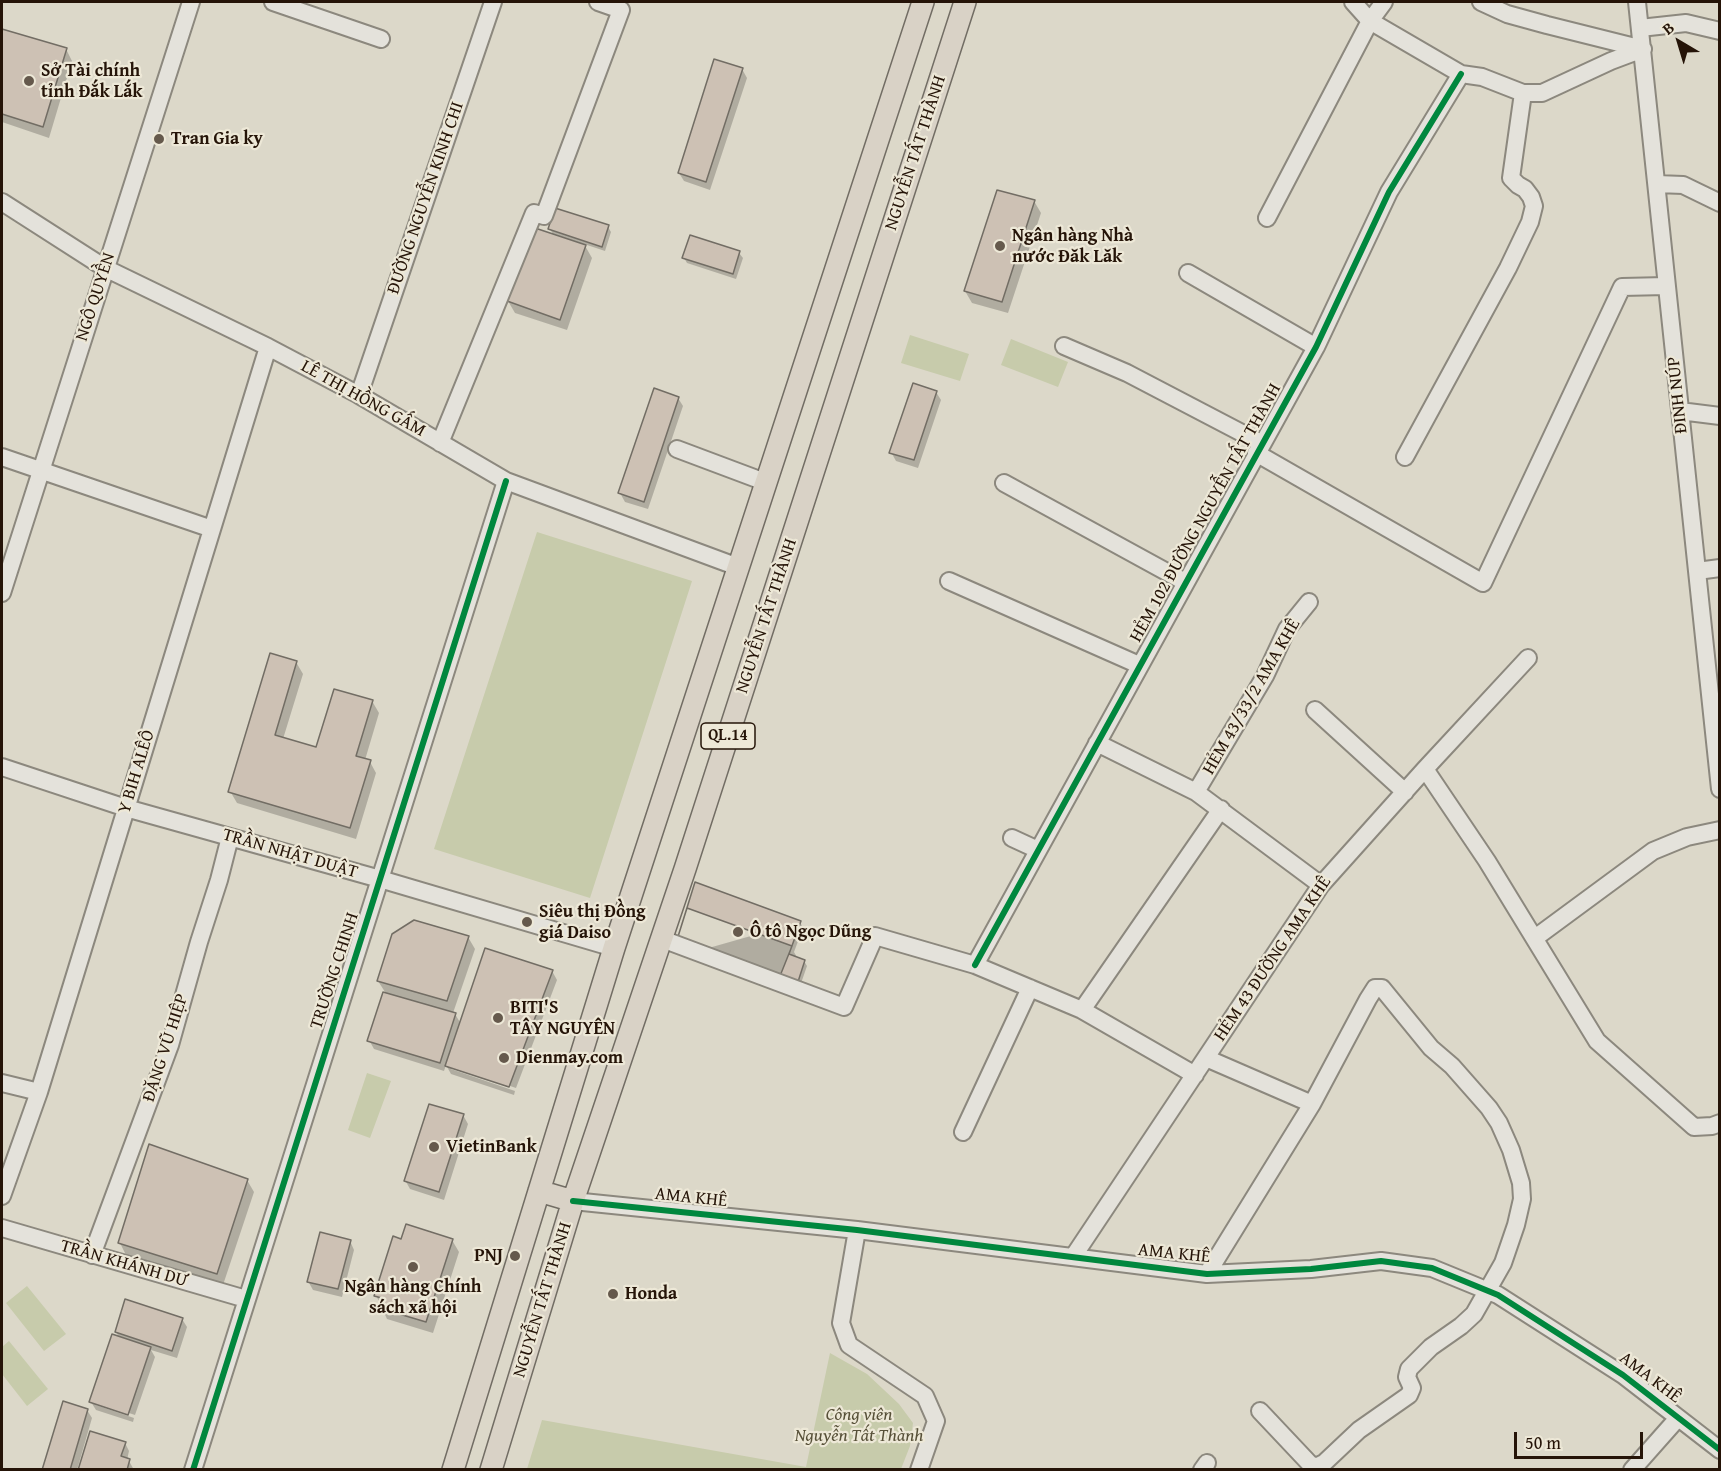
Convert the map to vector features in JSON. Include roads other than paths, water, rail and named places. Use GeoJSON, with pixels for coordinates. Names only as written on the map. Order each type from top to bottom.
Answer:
{"type":"FeatureCollection","features":[{"type":"Feature","properties":{"kind":"main road","name":"NGUYỄN TẤT THÀNH"},"geometry":{"type":"LineString","coordinates":[[453,1470],[614,948],[923,2]]}},
{"type":"Feature","properties":{"kind":"main road","name":"NGUYỄN TẤT THÀNH"},"geometry":{"type":"LineString","coordinates":[[491,1470],[573,1201],[662,939],[965,2]]}},
{"type":"Feature","properties":{"kind":"main road"},"geometry":{"type":"LineString","coordinates":[[539,1191],[573,1201]]}},
{"type":"Feature","properties":{"kind":"street","name":"NGÔ QUYỀN"},"geometry":{"type":"LineString","coordinates":[[2,593],[191,2]]}},
{"type":"Feature","properties":{"kind":"street"},"geometry":{"type":"LineString","coordinates":[[273,2],[381,39]]}},
{"type":"Feature","properties":{"kind":"street","name":"ĐƯỜNG NGUYỄN KINH CHI"},"geometry":{"type":"LineString","coordinates":[[359,395],[493,2]]}},
{"type":"Feature","properties":{"kind":"street"},"geometry":{"type":"LineString","coordinates":[[440,443],[534,213],[544,216],[621,10],[598,2]]}},
{"type":"Feature","properties":{"kind":"street"},"geometry":{"type":"LineString","coordinates":[[1353,2],[1370,21],[1461,74],[1482,77],[1523,93],[1542,93],[1642,49]]}},
{"type":"Feature","properties":{"kind":"street"},"geometry":{"type":"LineString","coordinates":[[1267,218],[1370,21],[1384,2]]}},
{"type":"Feature","properties":{"kind":"street"},"geometry":{"type":"LineString","coordinates":[[1481,2],[1537,23],[1642,49]]}},
{"type":"Feature","properties":{"kind":"street","name":"ĐINH NÚP"},"geometry":{"type":"LineString","coordinates":[[1636,2],[1697,571],[1714,683],[1719,789]]}},
{"type":"Feature","properties":{"kind":"street"},"geometry":{"type":"LineString","coordinates":[[1640,28],[1686,23],[1719,31]]}},
{"type":"Feature","properties":{"kind":"street","name":"HẺM 102 ĐƯỜNG NGUYỄN TẤT THÀNH"},"geometry":{"type":"LineString","coordinates":[[975,965],[1316,347],[1389,192],[1461,74]]}},
{"type":"Feature","properties":{"kind":"street"},"geometry":{"type":"LineString","coordinates":[[1405,457],[1508,268],[1530,222],[1534,206],[1531,197],[1511,178],[1523,93]]}},
{"type":"Feature","properties":{"kind":"street"},"geometry":{"type":"LineString","coordinates":[[1657,184],[1683,185],[1719,203]]}},
{"type":"Feature","properties":{"kind":"street","name":"LÊ THỊ HỒNG GẤM"},"geometry":{"type":"LineString","coordinates":[[2,201],[105,268],[268,347],[359,395],[506,481],[738,567]]}},
{"type":"Feature","properties":{"kind":"street"},"geometry":{"type":"LineString","coordinates":[[1188,273],[1316,347]]}},
{"type":"Feature","properties":{"kind":"street"},"geometry":{"type":"LineString","coordinates":[[1064,346],[1127,373],[1259,448],[1483,583],[1622,287],[1666,286]]}},
{"type":"Feature","properties":{"kind":"street","name":"Y BIH ALÊÔ"},"geometry":{"type":"LineString","coordinates":[[2,1196],[39,1092],[268,347]]}},
{"type":"Feature","properties":{"kind":"street"},"geometry":{"type":"LineString","coordinates":[[1680,411],[1719,417]]}},
{"type":"Feature","properties":{"kind":"street"},"geometry":{"type":"LineString","coordinates":[[676,449],[765,482]]}},
{"type":"Feature","properties":{"kind":"street"},"geometry":{"type":"LineString","coordinates":[[2,457],[212,529]]}},
{"type":"Feature","properties":{"kind":"street","name":"TRƯỜNG CHINH"},"geometry":{"type":"LineString","coordinates":[[193,1470],[506,481]]}},
{"type":"Feature","properties":{"kind":"street"},"geometry":{"type":"LineString","coordinates":[[1004,483],[1185,582]]}},
{"type":"Feature","properties":{"kind":"street"},"geometry":{"type":"LineString","coordinates":[[1697,571],[1719,568]]}},
{"type":"Feature","properties":{"kind":"street"},"geometry":{"type":"LineString","coordinates":[[949,581],[1139,665]]}},
{"type":"Feature","properties":{"kind":"street","name":"HẺM 43/33/2 AMA KHÊ"},"geometry":{"type":"LineString","coordinates":[[1196,792],[1265,676],[1287,629],[1309,603]]}},
{"type":"Feature","properties":{"kind":"street","name":"HẺM 43 ĐƯỜNG AMA KHÊ"},"geometry":{"type":"LineString","coordinates":[[1073,1257],[1322,885],[1528,658]]}},
{"type":"Feature","properties":{"kind":"street"},"geometry":{"type":"LineString","coordinates":[[1315,710],[1405,792]]}},
{"type":"Feature","properties":{"kind":"street"},"geometry":{"type":"LineString","coordinates":[[1097,743],[1196,792],[1322,885]]}},
{"type":"Feature","properties":{"kind":"street","name":"TRẦN NHẬT DUẬT"},"geometry":{"type":"LineString","coordinates":[[2,767],[126,808],[381,879],[614,948]]}},
{"type":"Feature","properties":{"kind":"street"},"geometry":{"type":"LineString","coordinates":[[1425,769],[1487,861],[1597,1041],[1694,1127],[1712,1126],[1719,1123]]}},
{"type":"Feature","properties":{"kind":"street"},"geometry":{"type":"LineString","coordinates":[[1082,1010],[1221,809]]}},
{"type":"Feature","properties":{"kind":"street"},"geometry":{"type":"LineString","coordinates":[[1534,938],[1634,864],[1669,844],[1719,830]]}},
{"type":"Feature","properties":{"kind":"street","name":"ĐẶNG VŨ HIỆP"},"geometry":{"type":"LineString","coordinates":[[93,1255],[170,1045],[230,837]]}},
{"type":"Feature","properties":{"kind":"street"},"geometry":{"type":"LineString","coordinates":[[1012,838],[1038,850]]}},
{"type":"Feature","properties":{"kind":"street"},"geometry":{"type":"LineString","coordinates":[[662,939],[844,1007],[875,936],[975,965],[1082,1010],[1195,1075]]}},
{"type":"Feature","properties":{"kind":"street"},"geometry":{"type":"LineString","coordinates":[[963,1132],[1030,988]]}},
{"type":"Feature","properties":{"kind":"street"},"geometry":{"type":"LineString","coordinates":[[1207,1274],[1312,1104],[1368,999],[1375,988],[1382,988],[1431,1048],[1452,1066],[1489,1108],[1505,1134],[1521,1183],[1522,1199],[1516,1225],[1503,1263],[1468,1321],[1431,1347],[1409,1370],[1407,1377],[1412,1389],[1409,1395],[1359,1430],[1320,1466],[1310,1464],[1260,1411]]}},
{"type":"Feature","properties":{"kind":"street"},"geometry":{"type":"LineString","coordinates":[[1206,1058],[1312,1104]]}},
{"type":"Feature","properties":{"kind":"street"},"geometry":{"type":"LineString","coordinates":[[2,1083],[39,1092]]}},
{"type":"Feature","properties":{"kind":"street","name":"AMA KHÊ"},"geometry":{"type":"LineString","coordinates":[[573,1201],[858,1230],[1207,1274],[1311,1269],[1381,1261],[1432,1268],[1497,1295],[1623,1375],[1719,1450]]}},
{"type":"Feature","properties":{"kind":"street","name":"TRẦN KHÁNH DƯ"},"geometry":{"type":"LineString","coordinates":[[2,1228],[246,1299]]}},
{"type":"Feature","properties":{"kind":"street"},"geometry":{"type":"LineString","coordinates":[[858,1230],[841,1323],[849,1345],[924,1396],[936,1421],[919,1470]]}},
{"type":"Feature","properties":{"kind":"street"},"geometry":{"type":"LineString","coordinates":[[1632,1470],[1678,1418]]}},
{"type":"Feature","properties":{"kind":"place","name":"Sở Tài chính tỉnh Đắk Lắk"},"geometry":{"type":"Point","coordinates":[29,81]}},
{"type":"Feature","properties":{"kind":"place","name":"Tran Gia ky"},"geometry":{"type":"Point","coordinates":[159,139]}},
{"type":"Feature","properties":{"kind":"place","name":"Ngân hàng Nhà nước Đăk Lăk"},"geometry":{"type":"Point","coordinates":[1000,246]}},
{"type":"Feature","properties":{"kind":"place","name":"Siêu thị Đồng giá Daiso"},"geometry":{"type":"Point","coordinates":[527,922]}},
{"type":"Feature","properties":{"kind":"place","name":"Ô tô Ngọc Dũng"},"geometry":{"type":"Point","coordinates":[738,932]}},
{"type":"Feature","properties":{"kind":"place","name":"BITI'S TÂY NGUYÊN"},"geometry":{"type":"Point","coordinates":[498,1018]}},
{"type":"Feature","properties":{"kind":"place","name":"Dienmay.com"},"geometry":{"type":"Point","coordinates":[504,1058]}},
{"type":"Feature","properties":{"kind":"place","name":"VietinBank"},"geometry":{"type":"Point","coordinates":[434,1147]}},
{"type":"Feature","properties":{"kind":"place","name":"PNJ"},"geometry":{"type":"Point","coordinates":[515,1256]}},
{"type":"Feature","properties":{"kind":"place","name":"Ngân hàng Chính sách xã hội"},"geometry":{"type":"Point","coordinates":[413,1267]}},
{"type":"Feature","properties":{"kind":"place","name":"Honda"},"geometry":{"type":"Point","coordinates":[613,1294]}},
{"type":"Feature","properties":{"kind":"park label","name":"Công viên Nguyễn Tất Thành"},"geometry":{"type":"Point","coordinates":[859,1425]}}]}
